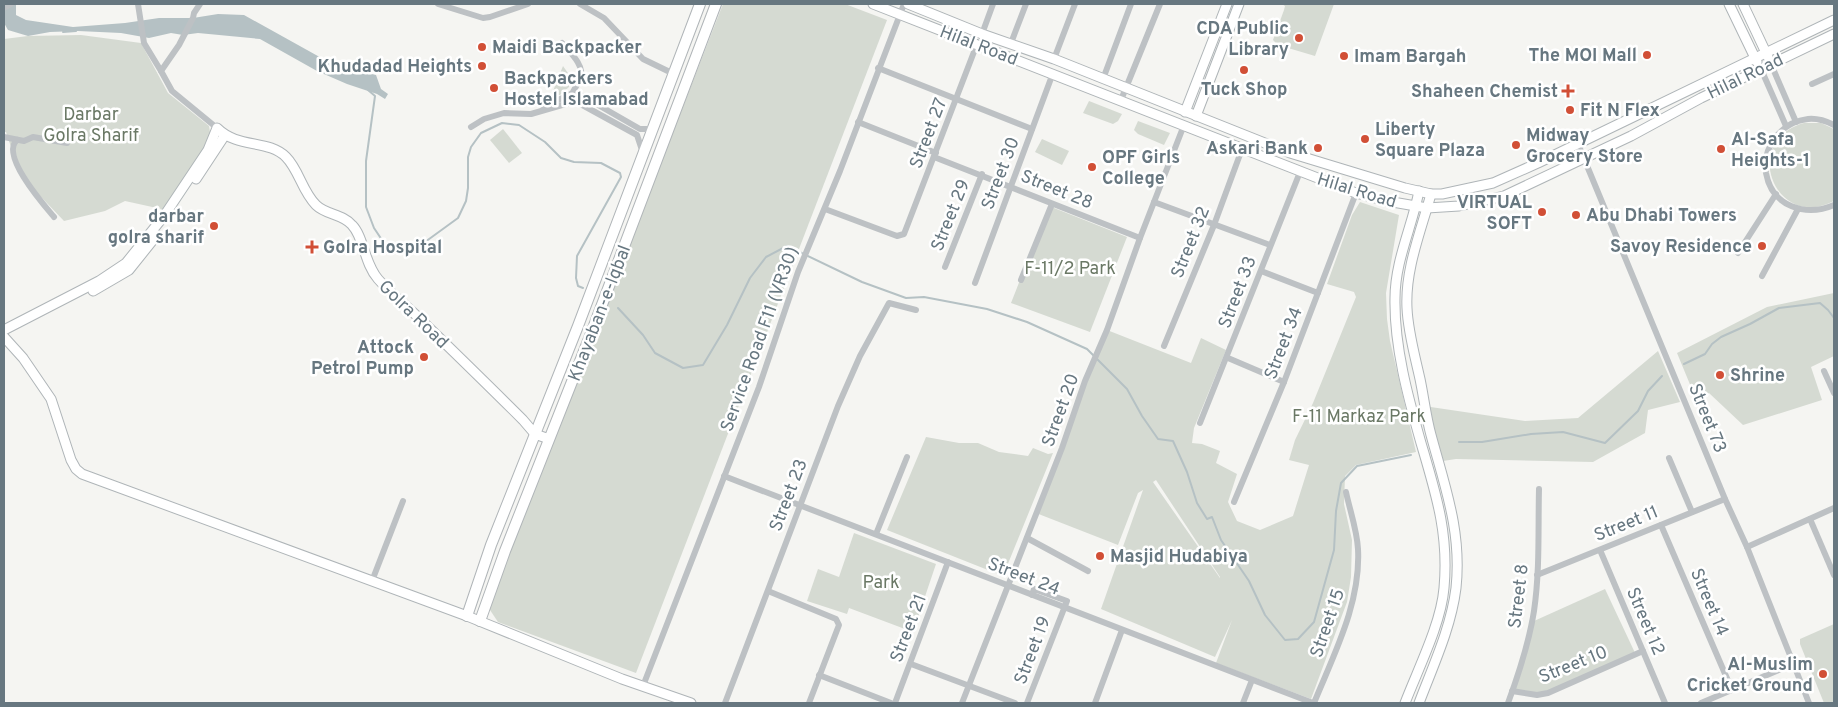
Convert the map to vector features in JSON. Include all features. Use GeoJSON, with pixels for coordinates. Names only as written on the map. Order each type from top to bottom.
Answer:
{"type":"FeatureCollection","features":[{"type":"Feature","properties":{"kind":"main road","name":"Khayaban-e-Iqbal"},"geometry":{"type":"LineString","coordinates":[[467,616],[491,546],[610,244],[700,4]]}},
{"type":"Feature","properties":{"kind":"main road","name":"Khayaban-e-Iqbal"},"geometry":{"type":"LineString","coordinates":[[480,622],[505,551],[716,4]]}},
{"type":"Feature","properties":{"kind":"main road"},"geometry":{"type":"LineString","coordinates":[[674,74],[688,79]]}},
{"type":"Feature","properties":{"kind":"main road"},"geometry":{"type":"LineString","coordinates":[[633,181],[647,186]]}},
{"type":"Feature","properties":{"kind":"street"},"geometry":{"type":"LineString","coordinates":[[4,8],[12,4]]}},
{"type":"Feature","properties":{"kind":"street"},"geometry":{"type":"LineString","coordinates":[[4,330],[99,281],[126,263],[169,207],[208,150],[217,128],[172,91],[144,43],[138,4]]}},
{"type":"Feature","properties":{"kind":"street"},"geometry":{"type":"LineString","coordinates":[[161,71],[200,4]]}},
{"type":"Feature","properties":{"kind":"street"},"geometry":{"type":"LineString","coordinates":[[438,4],[483,18],[528,4]]}},
{"type":"Feature","properties":{"kind":"street"},"geometry":{"type":"LineString","coordinates":[[580,4],[604,18],[644,59],[674,74]]}},
{"type":"Feature","properties":{"kind":"street","name":"Hilal Road"},"geometry":{"type":"LineString","coordinates":[[873,4],[1356,193],[1427,208],[1459,206],[1504,196],[1631,136],[1677,110],[1834,34]]}},
{"type":"Feature","properties":{"kind":"street","name":"Service Road F11 (VR30)"},"geometry":{"type":"LineString","coordinates":[[643,686],[759,387],[798,272],[904,4]]}},
{"type":"Feature","properties":{"kind":"street","name":"Hilal Road"},"geometry":{"type":"LineString","coordinates":[[908,4],[982,34],[1054,59],[1290,154],[1431,194],[1442,194],[1493,183],[1834,20]]}},
{"type":"Feature","properties":{"kind":"street"},"geometry":{"type":"LineString","coordinates":[[982,34],[993,4]]}},
{"type":"Feature","properties":{"kind":"street"},"geometry":{"type":"LineString","coordinates":[[1011,43],[1026,4]]}},
{"type":"Feature","properties":{"kind":"street"},"geometry":{"type":"LineString","coordinates":[[1054,59],[1075,4]]}},
{"type":"Feature","properties":{"kind":"street"},"geometry":{"type":"LineString","coordinates":[[1103,79],[1131,4]]}},
{"type":"Feature","properties":{"kind":"street"},"geometry":{"type":"LineString","coordinates":[[1121,100],[1160,4]]}},
{"type":"Feature","properties":{"kind":"street"},"geometry":{"type":"LineString","coordinates":[[1185,112],[1227,4]]}},
{"type":"Feature","properties":{"kind":"street"},"geometry":{"type":"LineString","coordinates":[[1196,116],[1239,4]]}},
{"type":"Feature","properties":{"kind":"street"},"geometry":{"type":"LineString","coordinates":[[1729,4],[1786,126]]}},
{"type":"Feature","properties":{"kind":"street"},"geometry":{"type":"LineString","coordinates":[[1743,4],[1796,122]]}},
{"type":"Feature","properties":{"kind":"street"},"geometry":{"type":"LineString","coordinates":[[562,43],[582,71],[571,98]]}},
{"type":"Feature","properties":{"kind":"street","name":"Street 27"},"geometry":{"type":"LineString","coordinates":[[824,209],[897,236],[901,236],[905,232],[978,44]]}},
{"type":"Feature","properties":{"kind":"street"},"geometry":{"type":"LineString","coordinates":[[878,68],[1032,129]]}},
{"type":"Feature","properties":{"kind":"street","name":"Street 30"},"geometry":{"type":"LineString","coordinates":[[975,283],[1053,73]]}},
{"type":"Feature","properties":{"kind":"street"},"geometry":{"type":"LineString","coordinates":[[1812,84],[1834,74]]}},
{"type":"Feature","properties":{"kind":"street"},"geometry":{"type":"LineString","coordinates":[[471,127],[484,119],[504,113],[529,114],[542,110],[549,104],[579,94],[640,128],[653,129]]}},
{"type":"Feature","properties":{"kind":"street"},"geometry":{"type":"LineString","coordinates":[[571,98],[637,135],[644,154]]}},
{"type":"Feature","properties":{"kind":"street"},"geometry":{"type":"LineString","coordinates":[[1834,125],[1823,120],[1809,119],[1786,126],[1776,135],[1769,147],[1766,160],[1766,173],[1770,186],[1786,204],[1798,209],[1817,211],[1834,205]]}},
{"type":"Feature","properties":{"kind":"street","name":"Street 28"},"geometry":{"type":"LineString","coordinates":[[858,122],[1052,204],[1140,238]]}},
{"type":"Feature","properties":{"kind":"street","name":"Street 20"},"geometry":{"type":"LineString","coordinates":[[962,703],[1062,448],[1085,381],[1184,125]]}},
{"type":"Feature","properties":{"kind":"street","name":"Golra Road"},"geometry":{"type":"LineString","coordinates":[[217,128],[225,135],[237,141],[272,148],[287,158],[310,199],[326,213],[340,217],[352,224],[369,267],[377,278],[523,420],[535,434],[549,439]]}},
{"type":"Feature","properties":{"kind":"street"},"geometry":{"type":"LineString","coordinates":[[225,135],[141,258],[129,270],[108,283],[4,336],[33,371],[51,399],[71,460],[76,469],[82,474],[467,616],[643,686],[691,703]]}},
{"type":"Feature","properties":{"kind":"street"},"geometry":{"type":"LineString","coordinates":[[4,137],[24,141],[33,137],[67,144]]}},
{"type":"Feature","properties":{"kind":"street"},"geometry":{"type":"LineString","coordinates":[[17,140],[13,143],[11,151],[16,165],[29,188],[54,217]]}},
{"type":"Feature","properties":{"kind":"street","name":"Street 73"},"geometry":{"type":"LineString","coordinates":[[1578,144],[1725,499],[1747,547],[1809,703]]}},
{"type":"Feature","properties":{"kind":"street","name":"Street 32"},"geometry":{"type":"LineString","coordinates":[[1164,346],[1214,225],[1242,149]]}},
{"type":"Feature","properties":{"kind":"street","name":"Street 33"},"geometry":{"type":"LineString","coordinates":[[1200,422],[1228,358],[1270,245],[1300,172]]}},
{"type":"Feature","properties":{"kind":"street","name":"Street 29"},"geometry":{"type":"LineString","coordinates":[[945,267],[982,174]]}},
{"type":"Feature","properties":{"kind":"street"},"geometry":{"type":"LineString","coordinates":[[1405,703],[1437,620],[1444,590],[1445,572],[1442,521],[1413,412],[1396,330],[1395,297],[1398,270],[1419,191]]}},
{"type":"Feature","properties":{"kind":"street","name":"Street 34"},"geometry":{"type":"LineString","coordinates":[[1234,502],[1284,382],[1356,193]]}},
{"type":"Feature","properties":{"kind":"street"},"geometry":{"type":"LineString","coordinates":[[1419,703],[1449,622],[1456,586],[1454,519],[1424,406],[1409,331],[1407,308],[1408,284],[1413,257],[1431,194]]}},
{"type":"Feature","properties":{"kind":"street"},"geometry":{"type":"LineString","coordinates":[[1738,253],[1776,194]]}},
{"type":"Feature","properties":{"kind":"street"},"geometry":{"type":"LineString","coordinates":[[1154,202],[1270,245]]}},
{"type":"Feature","properties":{"kind":"street"},"geometry":{"type":"LineString","coordinates":[[1021,280],[1052,204]]}},
{"type":"Feature","properties":{"kind":"street"},"geometry":{"type":"LineString","coordinates":[[1762,276],[1798,209]]}},
{"type":"Feature","properties":{"kind":"street"},"geometry":{"type":"LineString","coordinates":[[1261,271],[1318,293]]}},
{"type":"Feature","properties":{"kind":"street","name":"Street 23"},"geometry":{"type":"LineString","coordinates":[[725,703],[838,406],[860,356],[889,303],[916,310]]}},
{"type":"Feature","properties":{"kind":"street"},"geometry":{"type":"LineString","coordinates":[[1228,358],[1284,382]]}},
{"type":"Feature","properties":{"kind":"street"},"geometry":{"type":"LineString","coordinates":[[1824,371],[1834,393]]}},
{"type":"Feature","properties":{"kind":"street"},"geometry":{"type":"LineString","coordinates":[[876,534],[907,457]]}},
{"type":"Feature","properties":{"kind":"street"},"geometry":{"type":"LineString","coordinates":[[1669,458],[1692,512]]}},
{"type":"Feature","properties":{"kind":"street","name":"Street 24"},"geometry":{"type":"LineString","coordinates":[[724,476],[1314,703]]}},
{"type":"Feature","properties":{"kind":"street","name":"Street 8"},"geometry":{"type":"LineString","coordinates":[[1508,703],[1530,630],[1537,575],[1539,488]]}},
{"type":"Feature","properties":{"kind":"street","name":"Street 15"},"geometry":{"type":"LineString","coordinates":[[1314,703],[1348,617],[1358,579],[1358,548],[1346,492]]}},
{"type":"Feature","properties":{"kind":"street","name":"Street 11"},"geometry":{"type":"LineString","coordinates":[[1537,575],[1725,499]]}},
{"type":"Feature","properties":{"kind":"street"},"geometry":{"type":"LineString","coordinates":[[372,581],[403,501]]}},
{"type":"Feature","properties":{"kind":"street"},"geometry":{"type":"LineString","coordinates":[[1747,547],[1834,508]]}},
{"type":"Feature","properties":{"kind":"street"},"geometry":{"type":"LineString","coordinates":[[1810,519],[1834,575]]}},
{"type":"Feature","properties":{"kind":"street","name":"Street 14"},"geometry":{"type":"LineString","coordinates":[[1661,525],[1732,690]]}},
{"type":"Feature","properties":{"kind":"street"},"geometry":{"type":"LineString","coordinates":[[1027,538],[1088,571]]}},
{"type":"Feature","properties":{"kind":"street","name":"Street 12"},"geometry":{"type":"LineString","coordinates":[[1600,550],[1665,703]]}},
{"type":"Feature","properties":{"kind":"street","name":"Street 21"},"geometry":{"type":"LineString","coordinates":[[895,703],[948,562]]}},
{"type":"Feature","properties":{"kind":"street"},"geometry":{"type":"LineString","coordinates":[[768,590],[836,619],[838,622],[839,626],[809,703]]}},
{"type":"Feature","properties":{"kind":"street","name":"Street 19"},"geometry":{"type":"LineString","coordinates":[[1027,703],[1064,607]]}},
{"type":"Feature","properties":{"kind":"street"},"geometry":{"type":"LineString","coordinates":[[1095,703],[1122,630]]}},
{"type":"Feature","properties":{"kind":"street","name":"Street 10"},"geometry":{"type":"LineString","coordinates":[[1512,691],[1537,695],[1548,693],[1643,651]]}},
{"type":"Feature","properties":{"kind":"street"},"geometry":{"type":"LineString","coordinates":[[911,664],[1014,703]]}},
{"type":"Feature","properties":{"kind":"street"},"geometry":{"type":"LineString","coordinates":[[1702,703],[1793,664]]}},
{"type":"Feature","properties":{"kind":"street"},"geometry":{"type":"LineString","coordinates":[[820,676],[891,703]]}},
{"type":"Feature","properties":{"kind":"street"},"geometry":{"type":"LineString","coordinates":[[1243,703],[1252,680]]}},
{"type":"Feature","properties":{"kind":"green space"},"geometry":{"type":"Polygon","coordinates":[[[723,4],[845,4],[887,20],[636,673],[498,622],[488,607],[723,4]]]}},
{"type":"Feature","properties":{"kind":"green space"},"geometry":{"type":"Polygon","coordinates":[[[1282,4],[1334,4],[1315,56],[1278,45],[1273,40],[1285,6],[1282,4]]]}},
{"type":"Feature","properties":{"kind":"green space","name":"Darbar Golra Sharif"},"geometry":{"type":"Polygon","coordinates":[[[81,35],[141,43],[168,93],[209,126],[211,138],[200,160],[175,191],[166,210],[125,201],[105,211],[64,221],[25,180],[6,132],[4,132],[4,39],[28,36],[81,35]]]}},
{"type":"Feature","properties":{"kind":"green space"},"geometry":{"type":"Polygon","coordinates":[[[563,66],[570,76],[569,87],[560,95],[551,96],[563,66]]]}},
{"type":"Feature","properties":{"kind":"green space"},"geometry":{"type":"Polygon","coordinates":[[[1089,101],[1122,114],[1118,121],[1113,124],[1083,113],[1089,101]]]}},
{"type":"Feature","properties":{"kind":"green space"},"geometry":{"type":"Polygon","coordinates":[[[1138,121],[1170,133],[1164,145],[1138,134],[1134,130],[1138,121]]]}},
{"type":"Feature","properties":{"kind":"green space"},"geometry":{"type":"Polygon","coordinates":[[[1804,123],[1821,123],[1834,129],[1834,201],[1813,207],[1796,204],[1782,195],[1773,180],[1770,164],[1773,147],[1784,133],[1804,123]]]}},
{"type":"Feature","properties":{"kind":"green space"},"geometry":{"type":"Polygon","coordinates":[[[503,129],[522,153],[509,163],[490,140],[503,129]]]}},
{"type":"Feature","properties":{"kind":"green space"},"geometry":{"type":"Polygon","coordinates":[[[1042,139],[1069,151],[1062,165],[1035,152],[1042,139]]]}},
{"type":"Feature","properties":{"kind":"green space","name":"F-11 Markaz Park"},"geometry":{"type":"Polygon","coordinates":[[[1360,202],[1399,215],[1386,293],[1387,319],[1390,341],[1416,452],[1356,465],[1345,476],[1344,504],[1352,540],[1351,577],[1347,602],[1311,699],[1216,663],[1232,620],[1215,657],[1101,609],[1143,490],[1138,493],[1118,545],[1036,513],[1107,330],[1191,363],[1201,338],[1226,350],[1194,428],[1192,443],[1202,444],[1220,451],[1216,463],[1237,474],[1228,502],[1237,521],[1260,530],[1293,516],[1309,465],[1289,460],[1295,440],[1313,403],[1356,297],[1354,292],[1327,284],[1352,215],[1360,202]],[[1156,480],[1153,482],[1220,578],[1156,480]]]}},
{"type":"Feature","properties":{"kind":"green space","name":"F-11/2 Park"},"geometry":{"type":"Polygon","coordinates":[[[1049,206],[1127,237],[1090,332],[1011,303],[1049,206]]]}},
{"type":"Feature","properties":{"kind":"green space"},"geometry":{"type":"Polygon","coordinates":[[[1834,293],[1834,356],[1811,367],[1822,400],[1743,425],[1709,393],[1696,399],[1677,353],[1767,307],[1834,293]]]}},
{"type":"Feature","properties":{"kind":"green space"},"geometry":{"type":"Polygon","coordinates":[[[1658,351],[1680,402],[1648,410],[1645,433],[1593,462],[1456,459],[1443,461],[1424,406],[1525,421],[1578,418],[1658,351]]]}},
{"type":"Feature","properties":{"kind":"green space"},"geometry":{"type":"Polygon","coordinates":[[[926,437],[959,443],[978,443],[999,452],[1028,456],[1033,448],[1048,454],[1053,453],[1003,576],[887,530],[926,437]]]}},
{"type":"Feature","properties":{"kind":"green space","name":"Park"},"geometry":{"type":"Polygon","coordinates":[[[854,533],[936,564],[913,632],[849,608],[847,614],[807,601],[818,569],[839,577],[854,533]]]}},
{"type":"Feature","properties":{"kind":"green space"},"geometry":{"type":"Polygon","coordinates":[[[1605,589],[1636,655],[1548,693],[1512,691],[1534,621],[1605,589]]]}},
{"type":"Feature","properties":{"kind":"green space","name":"Al-Muslim Cricket Ground"},"geometry":{"type":"Polygon","coordinates":[[[1834,624],[1834,703],[1824,703],[1800,644],[1800,639],[1834,624]]]}},
{"type":"Feature","properties":{"kind":"shaded area"},"geometry":{"type":"Polygon","coordinates":[[[4,4],[16,4],[16,15],[26,20],[73,27],[159,18],[193,18],[218,14],[244,15],[334,65],[376,75],[381,89],[388,94],[385,99],[377,94],[347,84],[317,71],[260,39],[198,33],[183,35],[171,33],[149,38],[121,33],[78,31],[50,32],[28,36],[8,30],[4,23],[4,4]]]}},
{"type":"Feature","properties":{"kind":"waterway"},"geometry":{"type":"LineString","coordinates":[[63,32],[76,31]]}},
{"type":"Feature","properties":{"kind":"waterway"},"geometry":{"type":"LineString","coordinates":[[368,90],[375,96],[366,161],[366,207],[374,228],[386,246],[396,250],[409,250],[425,242],[458,218],[466,201],[468,157],[471,147],[481,133],[502,123],[519,125],[545,142],[561,158],[574,162],[601,163],[620,173],[621,177],[577,256],[576,278],[578,286],[583,288]]}},
{"type":"Feature","properties":{"kind":"waterway"},"geometry":{"type":"LineString","coordinates":[[618,308],[643,335],[655,353],[683,368],[703,365],[727,325],[750,278],[766,257],[787,246],[862,282],[906,298],[924,297],[987,309],[1027,322],[1087,349],[1127,389],[1158,439],[1173,441],[1187,472],[1197,503],[1207,519],[1212,517],[1221,540],[1249,581],[1265,615],[1285,640],[1298,639],[1314,622],[1334,550],[1336,511],[1341,483],[1357,466],[1411,455]]}},
{"type":"Feature","properties":{"kind":"waterway"},"geometry":{"type":"LineString","coordinates":[[1684,364],[1705,354],[1712,344],[1721,337],[1779,308],[1820,303],[1834,318]]}},
{"type":"Feature","properties":{"kind":"waterway"},"geometry":{"type":"LineString","coordinates":[[1459,442],[1482,442],[1531,434],[1563,432],[1605,443],[1638,411],[1648,391],[1662,376]]}},
{"type":"Feature","properties":{"kind":"place","name":"CDA Public Library"},"geometry":{"type":"Point","coordinates":[1299,38]}},
{"type":"Feature","properties":{"kind":"place","name":"Maidi Backpacker"},"geometry":{"type":"Point","coordinates":[482,47]}},
{"type":"Feature","properties":{"kind":"place","name":"The MOI Mall"},"geometry":{"type":"Point","coordinates":[1647,55]}},
{"type":"Feature","properties":{"kind":"place","name":"Imam Bargah"},"geometry":{"type":"Point","coordinates":[1344,56]}},
{"type":"Feature","properties":{"kind":"place","name":"Khudadad Heights"},"geometry":{"type":"Point","coordinates":[482,66]}},
{"type":"Feature","properties":{"kind":"place","name":"Tuck Shop"},"geometry":{"type":"Point","coordinates":[1244,70]}},
{"type":"Feature","properties":{"kind":"place","name":"Backpackers Hostel Islamabad"},"geometry":{"type":"Point","coordinates":[494,88]}},
{"type":"Feature","properties":{"kind":"place","name":"Shaheen Chemist"},"geometry":{"type":"Point","coordinates":[1568,91]}},
{"type":"Feature","properties":{"kind":"place","name":"Fit N Flex"},"geometry":{"type":"Point","coordinates":[1570,110]}},
{"type":"Feature","properties":{"kind":"place","name":"Liberty Square Plaza"},"geometry":{"type":"Point","coordinates":[1365,139]}},
{"type":"Feature","properties":{"kind":"place","name":"Midway Grocery Store"},"geometry":{"type":"Point","coordinates":[1516,145]}},
{"type":"Feature","properties":{"kind":"place","name":"Askari Bank"},"geometry":{"type":"Point","coordinates":[1318,148]}},
{"type":"Feature","properties":{"kind":"place","name":"Al-Safa Heights-1"},"geometry":{"type":"Point","coordinates":[1721,149]}},
{"type":"Feature","properties":{"kind":"place","name":"OPF Girls College"},"geometry":{"type":"Point","coordinates":[1092,167]}},
{"type":"Feature","properties":{"kind":"place","name":"VIRTUAL SOFT"},"geometry":{"type":"Point","coordinates":[1542,212]}},
{"type":"Feature","properties":{"kind":"place","name":"Abu Dhabi Towers"},"geometry":{"type":"Point","coordinates":[1576,215]}},
{"type":"Feature","properties":{"kind":"place","name":"darbar golra sharif"},"geometry":{"type":"Point","coordinates":[214,226]}},
{"type":"Feature","properties":{"kind":"place","name":"Savoy Residence"},"geometry":{"type":"Point","coordinates":[1762,246]}},
{"type":"Feature","properties":{"kind":"place","name":"Golra Hospital"},"geometry":{"type":"Point","coordinates":[312,247]}},
{"type":"Feature","properties":{"kind":"place","name":"Attock Petrol Pump"},"geometry":{"type":"Point","coordinates":[424,357]}},
{"type":"Feature","properties":{"kind":"place","name":"Shrine"},"geometry":{"type":"Point","coordinates":[1720,375]}},
{"type":"Feature","properties":{"kind":"place","name":"Masjid Hudabiya"},"geometry":{"type":"Point","coordinates":[1100,556]}},
{"type":"Feature","properties":{"kind":"place","name":"Al-Muslim Cricket Ground"},"geometry":{"type":"Point","coordinates":[1823,674]}}]}
